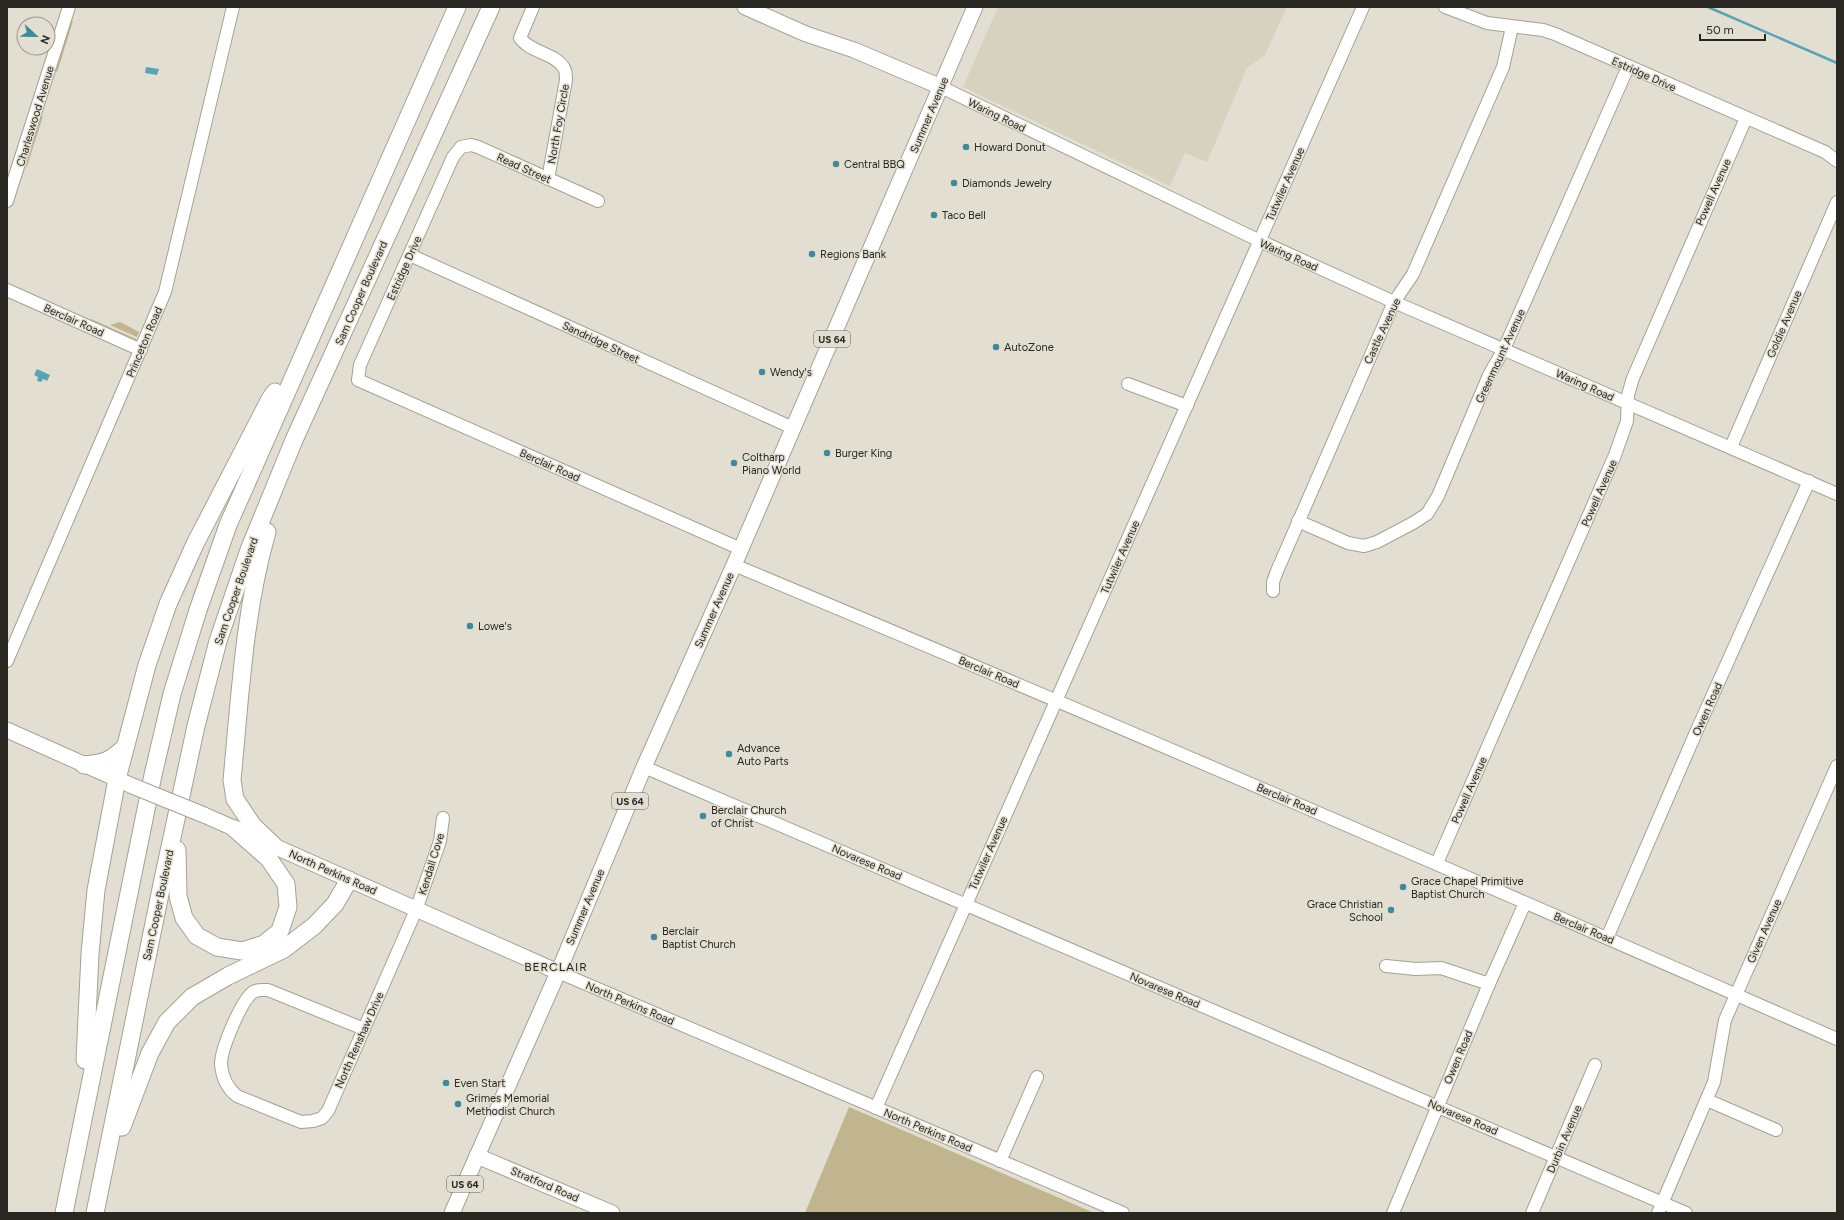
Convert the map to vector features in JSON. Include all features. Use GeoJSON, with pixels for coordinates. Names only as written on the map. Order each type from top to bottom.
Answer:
{"type":"FeatureCollection","features":[{"type":"Feature","properties":{"kind":"highway"},"geometry":{"type":"LineString","coordinates":[[64,1213],[153,775],[172,694],[198,610],[228,524],[299,360],[457,7]]}},
{"type":"Feature","properties":{"kind":"highway","name":"Sam Cooper Boulevard"},"geometry":{"type":"LineString","coordinates":[[96,1210],[196,726],[218,641],[249,550],[289,452],[491,7]]}},
{"type":"Feature","properties":{"kind":"highway"},"geometry":{"type":"LineString","coordinates":[[73,1168],[86,1045],[90,954],[96,890],[118,780],[120,752],[147,664],[168,604],[195,544],[270,399],[299,360]]}},
{"type":"Feature","properties":{"kind":"highway"},"geometry":{"type":"LineString","coordinates":[[274,846],[253,826],[235,799],[232,780],[250,609],[260,554],[289,452]]}},
{"type":"Feature","properties":{"kind":"highway"},"geometry":{"type":"LineString","coordinates":[[84,765],[100,763],[120,752]]}},
{"type":"Feature","properties":{"kind":"highway"},"geometry":{"type":"LineString","coordinates":[[182,792],[176,858],[178,896],[184,918],[197,936],[217,947],[242,951],[264,944],[280,931],[288,907],[286,884],[269,860],[235,829]]}},
{"type":"Feature","properties":{"kind":"highway"},"geometry":{"type":"LineString","coordinates":[[96,1210],[136,1089],[150,1053],[167,1022],[192,997],[228,976],[284,949],[314,926],[335,904],[349,880]]}},
{"type":"Feature","properties":{"kind":"main road","name":"Waring Road"},"geometry":{"type":"LineString","coordinates":[[745,7],[806,34],[854,50],[941,87]]}},
{"type":"Feature","properties":{"kind":"main road","name":"Summer Avenue"},"geometry":{"type":"LineString","coordinates":[[452,1213],[558,972],[644,767],[741,549],[975,7]]}},
{"type":"Feature","properties":{"kind":"main road","name":"North Perkins Road"},"geometry":{"type":"LineString","coordinates":[[7,730],[118,780],[204,815],[558,972]]}},
{"type":"Feature","properties":{"kind":"main road","name":"Stratford Road"},"geometry":{"type":"LineString","coordinates":[[477,1156],[612,1213]]}},
{"type":"Feature","properties":{"kind":"street","name":"Charleswood Avenue"},"geometry":{"type":"LineString","coordinates":[[7,201],[69,7]]}},
{"type":"Feature","properties":{"kind":"street","name":"Princeton Road"},"geometry":{"type":"LineString","coordinates":[[7,661],[164,296],[233,7]]}},
{"type":"Feature","properties":{"kind":"street","name":"North Foy Circle"},"geometry":{"type":"LineString","coordinates":[[533,7],[520,38],[525,45],[557,61],[565,69],[566,80],[548,179]]}},
{"type":"Feature","properties":{"kind":"street","name":"Tutwiler Avenue"},"geometry":{"type":"LineString","coordinates":[[876,1108],[1363,7]]}},
{"type":"Feature","properties":{"kind":"street","name":"Estridge Drive"},"geometry":{"type":"LineString","coordinates":[[1445,7],[1476,20],[1549,32],[1825,152],[1837,161]]}},
{"type":"Feature","properties":{"kind":"street","name":"Castle Avenue"},"geometry":{"type":"LineString","coordinates":[[1272,591],[1274,576],[1394,302],[1405,288],[1413,274],[1500,74],[1506,56],[1512,27]]}},
{"type":"Feature","properties":{"kind":"street","name":"Greenmount Avenue"},"geometry":{"type":"LineString","coordinates":[[1298,522],[1348,543],[1364,546],[1377,542],[1427,514],[1438,496],[1489,375],[1504,349],[1628,67]]}},
{"type":"Feature","properties":{"kind":"street","name":"Waring Road"},"geometry":{"type":"LineString","coordinates":[[941,87],[1260,241],[1394,302],[1837,494]]}},
{"type":"Feature","properties":{"kind":"street","name":"Powell Avenue"},"geometry":{"type":"LineString","coordinates":[[1437,863],[1615,456],[1627,421],[1630,386],[1636,369],[1746,118]]}},
{"type":"Feature","properties":{"kind":"street","name":"Read Street"},"geometry":{"type":"LineString","coordinates":[[454,157],[461,147],[471,145],[598,201]]}},
{"type":"Feature","properties":{"kind":"street","name":"Estridge Drive"},"geometry":{"type":"LineString","coordinates":[[358,380],[360,365],[454,157]]}},
{"type":"Feature","properties":{"kind":"street","name":"Goldie Avenue"},"geometry":{"type":"LineString","coordinates":[[1731,447],[1837,202]]}},
{"type":"Feature","properties":{"kind":"street","name":"Sandridge Street"},"geometry":{"type":"LineString","coordinates":[[410,255],[793,428]]}},
{"type":"Feature","properties":{"kind":"street","name":"Berclair Road"},"geometry":{"type":"LineString","coordinates":[[7,290],[142,350]]}},
{"type":"Feature","properties":{"kind":"street","name":"Berclair Road"},"geometry":{"type":"LineString","coordinates":[[358,380],[741,549]]}},
{"type":"Feature","properties":{"kind":"street"},"geometry":{"type":"LineString","coordinates":[[1128,384],[1187,406]]}},
{"type":"Feature","properties":{"kind":"street","name":"Owen Road"},"geometry":{"type":"LineString","coordinates":[[1607,938],[1697,730],[1809,481]]}},
{"type":"Feature","properties":{"kind":"street","name":"Berclair Road"},"geometry":{"type":"LineString","coordinates":[[734,565],[1057,700],[1437,863],[1837,1039]]}},
{"type":"Feature","properties":{"kind":"street","name":"Given Avenue"},"geometry":{"type":"LineString","coordinates":[[1660,1208],[1714,1082],[1725,1020],[1735,995],[1837,766]]}},
{"type":"Feature","properties":{"kind":"street","name":"Novarese Road"},"geometry":{"type":"LineString","coordinates":[[644,767],[1556,1157],[1660,1208],[1686,1213]]}},
{"type":"Feature","properties":{"kind":"street","name":"Kendall Cove"},"geometry":{"type":"LineString","coordinates":[[416,910],[440,841],[443,818]]}},
{"type":"Feature","properties":{"kind":"street","name":"Owen Road"},"geometry":{"type":"LineString","coordinates":[[1393,1213],[1489,984],[1525,903]]}},
{"type":"Feature","properties":{"kind":"street","name":"North Renshaw Drive"},"geometry":{"type":"LineString","coordinates":[[364,1028],[268,990],[258,990],[253,992],[246,1000],[223,1051],[221,1064],[228,1089],[237,1096],[301,1122],[322,1118],[328,1111],[416,910]]}},
{"type":"Feature","properties":{"kind":"street"},"geometry":{"type":"LineString","coordinates":[[1386,966],[1416,969],[1441,968],[1489,984]]}},
{"type":"Feature","properties":{"kind":"street","name":"North Perkins Road"},"geometry":{"type":"LineString","coordinates":[[558,972],[1123,1213]]}},
{"type":"Feature","properties":{"kind":"street","name":"Durbin Avenue"},"geometry":{"type":"LineString","coordinates":[[1532,1213],[1595,1065]]}},
{"type":"Feature","properties":{"kind":"street"},"geometry":{"type":"LineString","coordinates":[[1000,1161],[1037,1077]]}},
{"type":"Feature","properties":{"kind":"street"},"geometry":{"type":"LineString","coordinates":[[1707,1100],[1776,1130]]}},
{"type":"Feature","properties":{"kind":"shaded area"},"geometry":{"type":"Polygon","coordinates":[[[998,7],[1287,7],[1265,55],[1247,68],[1207,162],[1185,153],[1170,186],[963,87],[998,7]]]}},
{"type":"Feature","properties":{"kind":"shaded area"},"geometry":{"type":"Polygon","coordinates":[[[71,21],[73,21],[57,73],[56,71],[71,21]]]}},
{"type":"Feature","properties":{"kind":"shaded area"},"geometry":{"type":"Polygon","coordinates":[[[43,116],[27,167],[26,166],[41,117],[43,116]]]}},
{"type":"Feature","properties":{"kind":"shaded area"},"geometry":{"type":"Polygon","coordinates":[[[91,319],[136,339],[136,340],[90,320],[91,319]]]}},
{"type":"Feature","properties":{"kind":"shaded area"},"geometry":{"type":"Polygon","coordinates":[[[120,322],[139,332],[137,337],[110,325],[120,322]]]}},
{"type":"Feature","properties":{"kind":"shaded area"},"geometry":{"type":"Polygon","coordinates":[[[849,1107],[1092,1212],[1092,1213],[805,1213],[849,1107]]]}},
{"type":"Feature","properties":{"kind":"water"},"geometry":{"type":"Polygon","coordinates":[[[146,67],[159,69],[157,75],[145,73],[146,67]]]}},
{"type":"Feature","properties":{"kind":"water"},"geometry":{"type":"Polygon","coordinates":[[[37,369],[50,375],[47,381],[43,379],[41,382],[37,381],[38,377],[34,375],[37,369]]]}},
{"type":"Feature","properties":{"kind":"waterway"},"geometry":{"type":"LineString","coordinates":[[1708,7],[1837,63]]}},
{"type":"Feature","properties":{"kind":"place","name":"Howard Donut"},"geometry":{"type":"Point","coordinates":[966,147]}},
{"type":"Feature","properties":{"kind":"place","name":"Central BBQ"},"geometry":{"type":"Point","coordinates":[836,164]}},
{"type":"Feature","properties":{"kind":"place","name":"Diamonds Jewelry"},"geometry":{"type":"Point","coordinates":[954,183]}},
{"type":"Feature","properties":{"kind":"place","name":"Taco Bell"},"geometry":{"type":"Point","coordinates":[934,215]}},
{"type":"Feature","properties":{"kind":"place","name":"Regions Bank"},"geometry":{"type":"Point","coordinates":[812,254]}},
{"type":"Feature","properties":{"kind":"place","name":"AutoZone"},"geometry":{"type":"Point","coordinates":[996,347]}},
{"type":"Feature","properties":{"kind":"place","name":"Wendy's"},"geometry":{"type":"Point","coordinates":[762,372]}},
{"type":"Feature","properties":{"kind":"place","name":"Burger King"},"geometry":{"type":"Point","coordinates":[827,453]}},
{"type":"Feature","properties":{"kind":"place","name":"Coltharp Piano World"},"geometry":{"type":"Point","coordinates":[734,463]}},
{"type":"Feature","properties":{"kind":"place","name":"Lowe's"},"geometry":{"type":"Point","coordinates":[470,626]}},
{"type":"Feature","properties":{"kind":"place","name":"Advance Auto Parts"},"geometry":{"type":"Point","coordinates":[729,754]}},
{"type":"Feature","properties":{"kind":"place","name":"Berclair Church of Christ"},"geometry":{"type":"Point","coordinates":[703,816]}},
{"type":"Feature","properties":{"kind":"place","name":"Grace Chapel Primitive Baptist Church"},"geometry":{"type":"Point","coordinates":[1403,887]}},
{"type":"Feature","properties":{"kind":"place","name":"Grace Christian School"},"geometry":{"type":"Point","coordinates":[1391,910]}},
{"type":"Feature","properties":{"kind":"place","name":"Berclair Baptist Church"},"geometry":{"type":"Point","coordinates":[654,937]}},
{"type":"Feature","properties":{"kind":"place","name":"Even Start"},"geometry":{"type":"Point","coordinates":[446,1083]}},
{"type":"Feature","properties":{"kind":"place","name":"Grimes Memorial Methodist Church"},"geometry":{"type":"Point","coordinates":[458,1104]}},
{"type":"Feature","properties":{"kind":"district","name":"BERCLAIR"},"geometry":{"type":"Point","coordinates":[556,967]}}]}
